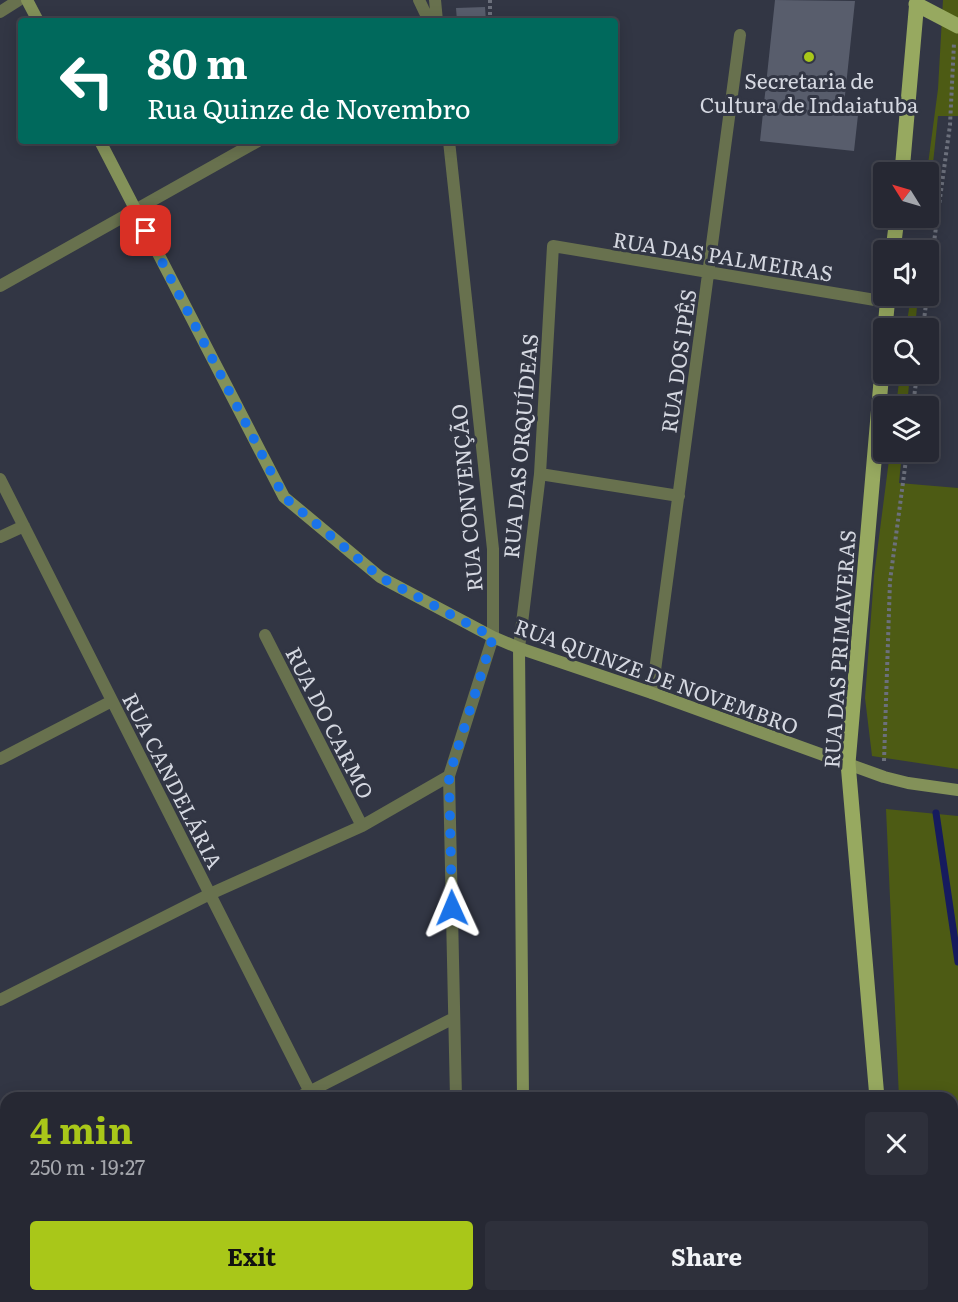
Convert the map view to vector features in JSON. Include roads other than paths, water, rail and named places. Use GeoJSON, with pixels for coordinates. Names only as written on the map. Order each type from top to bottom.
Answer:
{"type":"FeatureCollection","features":[{"type":"Feature","properties":{"kind":"main road"},"geometry":{"type":"LineString","coordinates":[[27,0],[36,18]]}},
{"type":"Feature","properties":{"kind":"main road"},"geometry":{"type":"LineString","coordinates":[[903,162],[916,2],[956,25]]}},
{"type":"Feature","properties":{"kind":"main road","name":"RUA QUINZE DE NOVEMBRO"},"geometry":{"type":"LineString","coordinates":[[102,144],[284,497],[380,577],[493,637],[519,648],[652,693],[884,777],[958,790]]}},
{"type":"Feature","properties":{"kind":"main road","name":"RUA DAS PRIMAVERAS"},"geometry":{"type":"LineString","coordinates":[[876,1092],[848,763],[881,384]]}},
{"type":"Feature","properties":{"kind":"main road"},"geometry":{"type":"LineString","coordinates":[[519,648],[523,1092]]}},
{"type":"Feature","properties":{"kind":"street"},"geometry":{"type":"LineString","coordinates":[[1,9],[19,0]]}},
{"type":"Feature","properties":{"kind":"street"},"geometry":{"type":"LineString","coordinates":[[418,0],[427,18]]}},
{"type":"Feature","properties":{"kind":"street"},"geometry":{"type":"LineString","coordinates":[[435,0],[437,18]]}},
{"type":"Feature","properties":{"kind":"street","name":"RUA DOS IPÊS"},"geometry":{"type":"LineString","coordinates":[[652,693],[740,35]]}},
{"type":"Feature","properties":{"kind":"street"},"geometry":{"type":"LineString","coordinates":[[0,286],[253,144]]}},
{"type":"Feature","properties":{"kind":"street","name":"RUA CONVENÇÃO"},"geometry":{"type":"LineString","coordinates":[[449,144],[493,549],[493,637],[449,776],[456,1092]]}},
{"type":"Feature","properties":{"kind":"street","name":"RUA DAS PALMEIRAS"},"geometry":{"type":"LineString","coordinates":[[553,246],[873,297]]}},
{"type":"Feature","properties":{"kind":"street","name":"RUA DAS ORQUÍDEAS"},"geometry":{"type":"LineString","coordinates":[[519,648],[540,474],[553,246]]}},
{"type":"Feature","properties":{"kind":"street"},"geometry":{"type":"LineString","coordinates":[[540,474],[679,496]]}},
{"type":"Feature","properties":{"kind":"street","name":"RUA CANDELÁRIA"},"geometry":{"type":"LineString","coordinates":[[0,479],[310,1092]]}},
{"type":"Feature","properties":{"kind":"street"},"geometry":{"type":"LineString","coordinates":[[0,537],[24,526]]}},
{"type":"Feature","properties":{"kind":"street","name":"RUA DO CARMO"},"geometry":{"type":"LineString","coordinates":[[265,635],[362,826]]}},
{"type":"Feature","properties":{"kind":"street"},"geometry":{"type":"LineString","coordinates":[[0,759],[112,701]]}},
{"type":"Feature","properties":{"kind":"street"},"geometry":{"type":"LineString","coordinates":[[0,1000],[210,894],[362,826],[449,776]]}},
{"type":"Feature","properties":{"kind":"street"},"geometry":{"type":"LineString","coordinates":[[318,1092],[454,1018]]}},
{"type":"Feature","properties":{"kind":"waterway"},"geometry":{"type":"LineString","coordinates":[[936,813],[958,962]]}},
{"type":"Feature","properties":{"kind":"place","name":"Secretaria de Cultura de Indaiatuba"},"geometry":{"type":"Point","coordinates":[809,57]}}]}
